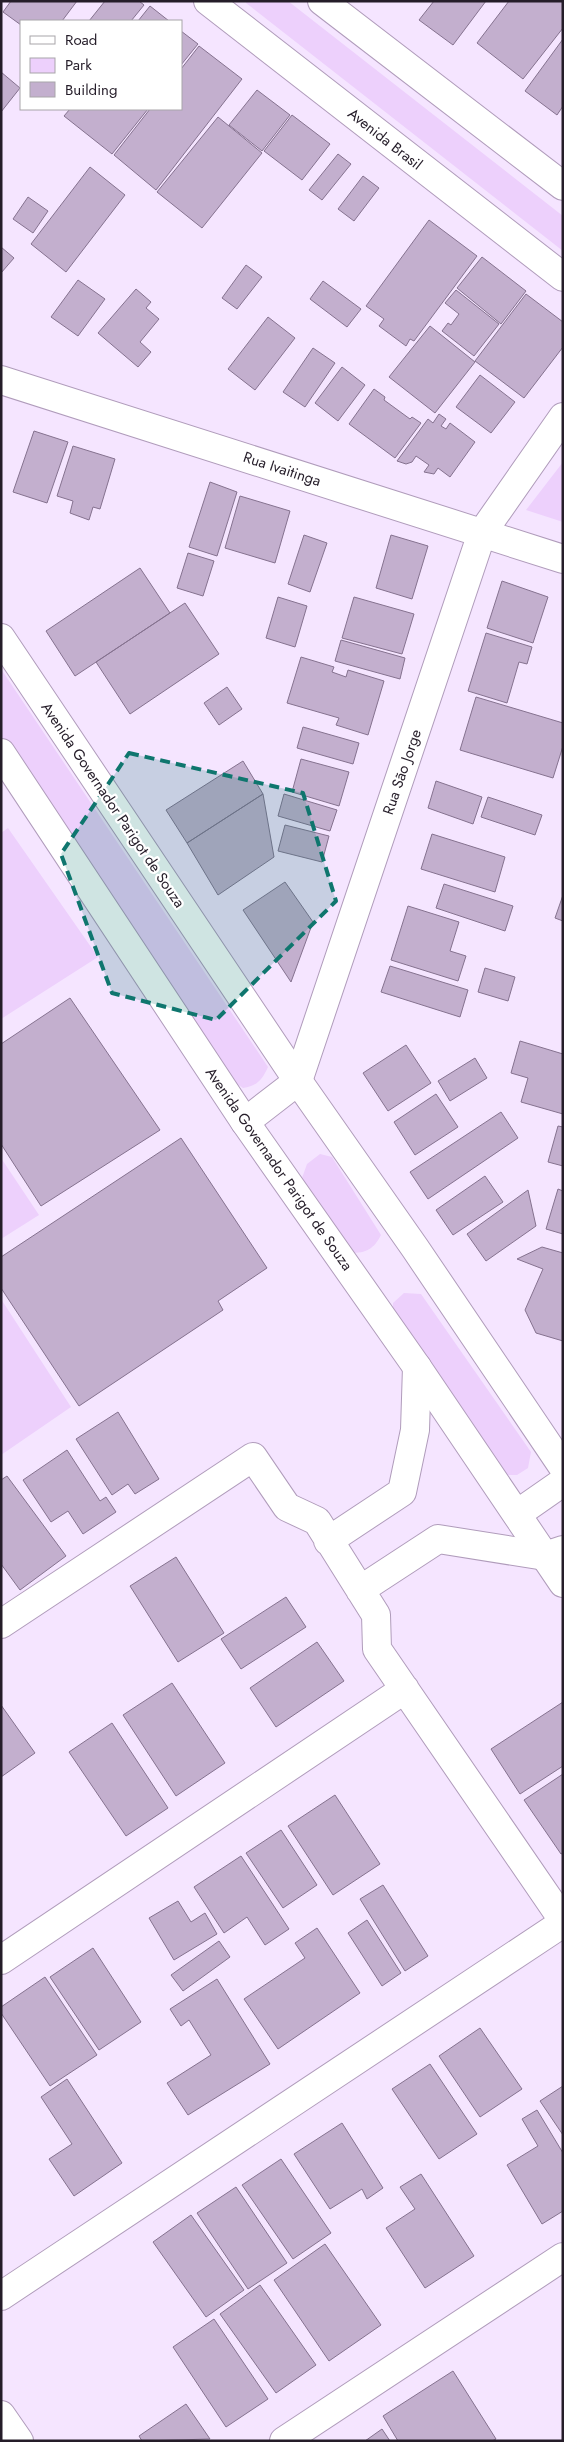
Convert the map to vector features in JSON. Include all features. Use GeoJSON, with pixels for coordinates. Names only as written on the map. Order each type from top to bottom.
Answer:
{"type":"FeatureCollection","features":[{"type":"Feature","properties":{"kind":"street","name":"Avenida Brasil"},"geometry":{"type":"LineString","coordinates":[[208,1],[563,277]]}},
{"type":"Feature","properties":{"kind":"street"},"geometry":{"type":"LineString","coordinates":[[322,1],[563,186]]}},
{"type":"Feature","properties":{"kind":"street","name":"Rua Ivaitinga"},"geometry":{"type":"LineString","coordinates":[[1,380],[563,559]]}},
{"type":"Feature","properties":{"kind":"street","name":"Rua São Jorge"},"geometry":{"type":"LineString","coordinates":[[298,1081],[482,533],[563,417]]}},
{"type":"Feature","properties":{"kind":"street","name":"Avenida Governador Parigot de Souza"},"geometry":{"type":"LineString","coordinates":[[1,638],[298,1081],[415,1248],[563,1467]]}},
{"type":"Feature","properties":{"kind":"street","name":"Avenida Governador Parigot de Souza"},"geometry":{"type":"LineString","coordinates":[[1,753],[245,1122],[518,1514],[554,1553],[563,1583]]}},
{"type":"Feature","properties":{"kind":"street"},"geometry":{"type":"LineString","coordinates":[[245,1122],[298,1081]]}},
{"type":"Feature","properties":{"kind":"street"},"geometry":{"type":"LineString","coordinates":[[328,1541],[402,1492],[416,1430],[417,1367]]}},
{"type":"Feature","properties":{"kind":"street"},"geometry":{"type":"LineString","coordinates":[[1,1624],[253,1457],[287,1507],[317,1521],[376,1615],[377,1649],[563,1921],[1,2296]]}},
{"type":"Feature","properties":{"kind":"street"},"geometry":{"type":"LineString","coordinates":[[518,1514],[563,1482]]}},
{"type":"Feature","properties":{"kind":"street"},"geometry":{"type":"LineString","coordinates":[[360,1590],[438,1539],[554,1553]]}},
{"type":"Feature","properties":{"kind":"street"},"geometry":{"type":"LineString","coordinates":[[1,1960],[405,1689]]}},
{"type":"Feature","properties":{"kind":"street"},"geometry":{"type":"LineString","coordinates":[[284,2441],[563,2257]]}},
{"type":"Feature","properties":{"kind":"street"},"geometry":{"type":"LineString","coordinates":[[1,2415],[19,2441]]}},
{"type":"Feature","properties":{"kind":"highlighted area"},"geometry":{"type":"Polygon","coordinates":[[[129,753],[303,793],[336,901],[216,1020],[112,993],[61,854],[129,753]]]}},
{"type":"Feature","properties":{"kind":"green space"},"geometry":{"type":"Polygon","coordinates":[[[246,1],[288,1],[563,216],[563,251],[246,3],[246,1]]]}},
{"type":"Feature","properties":{"kind":"green space"},"geometry":{"type":"Polygon","coordinates":[[[563,462],[563,522],[526,510],[563,462]]]}},
{"type":"Feature","properties":{"kind":"green space"},"geometry":{"type":"Polygon","coordinates":[[[1,669],[268,1067],[261,1079],[255,1084],[243,1088],[234,1082],[1,736],[1,669]]]}},
{"type":"Feature","properties":{"kind":"green space"},"geometry":{"type":"Polygon","coordinates":[[[8,828],[98,957],[1,1019],[1,833],[8,828]]]}},
{"type":"Feature","properties":{"kind":"green space"},"geometry":{"type":"Polygon","coordinates":[[[320,1154],[332,1157],[381,1235],[369,1249],[351,1253],[302,1178],[307,1164],[320,1154]]]}},
{"type":"Feature","properties":{"kind":"green space"},"geometry":{"type":"Polygon","coordinates":[[[1,1158],[39,1215],[1,1239],[1,1158]]]}},
{"type":"Feature","properties":{"kind":"green space"},"geometry":{"type":"Polygon","coordinates":[[[404,1293],[421,1294],[531,1452],[528,1468],[517,1475],[503,1475],[393,1315],[393,1303],[404,1293]]]}},
{"type":"Feature","properties":{"kind":"green space"},"geometry":{"type":"Polygon","coordinates":[[[1,1299],[71,1407],[1,1455],[1,1299]]]}},
{"type":"Feature","properties":{"kind":"building"},"geometry":{"type":"Polygon","coordinates":[[[11,1],[77,1],[63,20],[20,20],[20,24],[3,12],[11,1]]]}},
{"type":"Feature","properties":{"kind":"building"},"geometry":{"type":"Polygon","coordinates":[[[105,1],[139,1],[144,5],[132,20],[90,20],[105,1]]]}},
{"type":"Feature","properties":{"kind":"building"},"geometry":{"type":"Polygon","coordinates":[[[434,1],[486,1],[453,45],[419,20],[434,1]]]}},
{"type":"Feature","properties":{"kind":"building"},"geometry":{"type":"Polygon","coordinates":[[[509,1],[563,1],[563,28],[523,79],[477,43],[509,1]]]}},
{"type":"Feature","properties":{"kind":"building"},"geometry":{"type":"Polygon","coordinates":[[[150,6],[168,20],[139,20],[150,6]]]}},
{"type":"Feature","properties":{"kind":"building"},"geometry":{"type":"Polygon","coordinates":[[[182,32],[198,44],[182,64],[182,32]]]}},
{"type":"Feature","properties":{"kind":"building"},"geometry":{"type":"Polygon","coordinates":[[[563,39],[563,106],[557,115],[525,91],[563,39]]]}},
{"type":"Feature","properties":{"kind":"building"},"geometry":{"type":"Polygon","coordinates":[[[199,46],[242,79],[156,190],[114,155],[149,110],[182,110],[182,68],[199,46]]]}},
{"type":"Feature","properties":{"kind":"building"},"geometry":{"type":"Polygon","coordinates":[[[1,72],[20,88],[1,112],[1,72]]]}},
{"type":"Feature","properties":{"kind":"building"},"geometry":{"type":"Polygon","coordinates":[[[257,90],[290,115],[262,151],[229,125],[257,90]]]}},
{"type":"Feature","properties":{"kind":"building"},"geometry":{"type":"Polygon","coordinates":[[[69,110],[147,110],[112,154],[64,116],[69,110]]]}},
{"type":"Feature","properties":{"kind":"building"},"geometry":{"type":"Polygon","coordinates":[[[292,115],[330,144],[302,180],[264,151],[292,115]]]}},
{"type":"Feature","properties":{"kind":"building"},"geometry":{"type":"Polygon","coordinates":[[[218,117],[262,153],[202,228],[157,192],[218,117]]]}},
{"type":"Feature","properties":{"kind":"building"},"geometry":{"type":"Polygon","coordinates":[[[338,154],[351,164],[322,200],[309,190],[338,154]]]}},
{"type":"Feature","properties":{"kind":"building"},"geometry":{"type":"Polygon","coordinates":[[[90,167],[125,195],[66,272],[31,244],[90,167]]]}},
{"type":"Feature","properties":{"kind":"building"},"geometry":{"type":"Polygon","coordinates":[[[363,176],[379,188],[354,221],[338,209],[363,176]]]}},
{"type":"Feature","properties":{"kind":"building"},"geometry":{"type":"Polygon","coordinates":[[[28,197],[48,211],[33,233],[13,219],[28,197]]]}},
{"type":"Feature","properties":{"kind":"building"},"geometry":{"type":"Polygon","coordinates":[[[429,220],[477,256],[414,341],[410,339],[406,346],[379,326],[384,319],[366,306],[429,220]]]}},
{"type":"Feature","properties":{"kind":"building"},"geometry":{"type":"Polygon","coordinates":[[[1,247],[14,258],[1,273],[1,247]]]}},
{"type":"Feature","properties":{"kind":"building"},"geometry":{"type":"Polygon","coordinates":[[[482,257],[526,291],[501,324],[457,288],[482,257]]]}},
{"type":"Feature","properties":{"kind":"building"},"geometry":{"type":"Polygon","coordinates":[[[246,265],[262,277],[237,309],[222,298],[246,265]]]}},
{"type":"Feature","properties":{"kind":"building"},"geometry":{"type":"Polygon","coordinates":[[[78,280],[105,299],[78,336],[51,317],[78,280]]]}},
{"type":"Feature","properties":{"kind":"building"},"geometry":{"type":"Polygon","coordinates":[[[323,281],[361,309],[347,327],[310,299],[323,281]]]}},
{"type":"Feature","properties":{"kind":"building"},"geometry":{"type":"Polygon","coordinates":[[[136,289],[151,302],[146,308],[159,319],[140,342],[151,352],[138,367],[98,333],[136,289]]]}},
{"type":"Feature","properties":{"kind":"building"},"geometry":{"type":"Polygon","coordinates":[[[456,290],[499,324],[474,356],[442,331],[448,323],[451,325],[459,314],[445,303],[456,290]]]}},
{"type":"Feature","properties":{"kind":"building"},"geometry":{"type":"Polygon","coordinates":[[[526,294],[563,322],[563,347],[524,398],[475,361],[526,294]]]}},
{"type":"Feature","properties":{"kind":"building"},"geometry":{"type":"Polygon","coordinates":[[[268,317],[295,338],[255,390],[228,369],[268,317]]]}},
{"type":"Feature","properties":{"kind":"building"},"geometry":{"type":"Polygon","coordinates":[[[430,326],[475,362],[435,413],[389,377],[430,326]]]}},
{"type":"Feature","properties":{"kind":"building"},"geometry":{"type":"Polygon","coordinates":[[[313,348],[335,363],[305,407],[283,392],[313,348]]]}},
{"type":"Feature","properties":{"kind":"building"},"geometry":{"type":"Polygon","coordinates":[[[342,367],[365,385],[338,421],[315,403],[342,367]]]}},
{"type":"Feature","properties":{"kind":"building"},"geometry":{"type":"Polygon","coordinates":[[[480,375],[515,402],[491,433],[456,407],[480,375]]]}},
{"type":"Feature","properties":{"kind":"building"},"geometry":{"type":"Polygon","coordinates":[[[374,389],[385,397],[384,400],[410,419],[412,417],[421,423],[395,458],[349,424],[374,389]]]}},
{"type":"Feature","properties":{"kind":"building"},"geometry":{"type":"Polygon","coordinates":[[[439,414],[446,419],[441,426],[446,429],[450,423],[475,442],[450,477],[438,468],[434,474],[424,472],[429,465],[416,456],[412,462],[406,464],[397,461],[428,419],[433,423],[439,414]]]}},
{"type":"Feature","properties":{"kind":"building"},"geometry":{"type":"Polygon","coordinates":[[[34,431],[68,442],[47,503],[13,492],[34,431]]]}},
{"type":"Feature","properties":{"kind":"building"},"geometry":{"type":"Polygon","coordinates":[[[73,446],[115,459],[100,509],[93,507],[89,520],[70,513],[73,501],[57,496],[73,446]]]}},
{"type":"Feature","properties":{"kind":"building"},"geometry":{"type":"Polygon","coordinates":[[[210,482],[237,492],[217,556],[189,547],[210,482]]]}},
{"type":"Feature","properties":{"kind":"building"},"geometry":{"type":"Polygon","coordinates":[[[240,496],[290,511],[275,563],[225,548],[240,496]]]}},
{"type":"Feature","properties":{"kind":"building"},"geometry":{"type":"Polygon","coordinates":[[[304,535],[327,543],[310,592],[288,584],[304,535]]]}},
{"type":"Feature","properties":{"kind":"building"},"geometry":{"type":"Polygon","coordinates":[[[391,535],[428,546],[412,599],[376,588],[391,535]]]}},
{"type":"Feature","properties":{"kind":"building"},"geometry":{"type":"Polygon","coordinates":[[[188,553],[214,561],[203,596],[177,588],[188,553]]]}},
{"type":"Feature","properties":{"kind":"building"},"geometry":{"type":"Polygon","coordinates":[[[140,568],[170,613],[75,676],[46,631],[140,568]]]}},
{"type":"Feature","properties":{"kind":"building"},"geometry":{"type":"Polygon","coordinates":[[[502,581],[548,597],[533,643],[487,628],[502,581]]]}},
{"type":"Feature","properties":{"kind":"building"},"geometry":{"type":"Polygon","coordinates":[[[278,597],[307,606],[295,647],[266,638],[278,597]]]}},
{"type":"Feature","properties":{"kind":"building"},"geometry":{"type":"Polygon","coordinates":[[[354,597],[414,614],[402,654],[342,638],[354,597]]]}},
{"type":"Feature","properties":{"kind":"building"},"geometry":{"type":"Polygon","coordinates":[[[185,603],[219,654],[130,714],[96,662],[185,603]]]}},
{"type":"Feature","properties":{"kind":"building"},"geometry":{"type":"Polygon","coordinates":[[[486,633],[532,647],[527,664],[519,662],[507,703],[468,691],[486,633]]]}},
{"type":"Feature","properties":{"kind":"building"},"geometry":{"type":"Polygon","coordinates":[[[341,640],[405,658],[400,679],[335,661],[341,640]]]}},
{"type":"Feature","properties":{"kind":"building"},"geometry":{"type":"Polygon","coordinates":[[[301,657],[334,667],[332,672],[346,677],[348,670],[384,681],[368,735],[336,725],[339,718],[287,703],[301,657]]]}},
{"type":"Feature","properties":{"kind":"building"},"geometry":{"type":"Polygon","coordinates":[[[227,687],[242,709],[219,725],[204,703],[227,687]]]}},
{"type":"Feature","properties":{"kind":"building"},"geometry":{"type":"Polygon","coordinates":[[[476,697],[563,723],[563,746],[553,778],[460,750],[476,697]]]}},
{"type":"Feature","properties":{"kind":"building"},"geometry":{"type":"Polygon","coordinates":[[[303,727],[359,743],[353,764],[297,748],[303,727]]]}},
{"type":"Feature","properties":{"kind":"building"},"geometry":{"type":"Polygon","coordinates":[[[301,759],[349,772],[339,806],[292,792],[301,759]]]}},
{"type":"Feature","properties":{"kind":"building"},"geometry":{"type":"Polygon","coordinates":[[[243,761],[263,794],[187,843],[166,810],[243,761]]]}},
{"type":"Feature","properties":{"kind":"building"},"geometry":{"type":"Polygon","coordinates":[[[436,781],[482,797],[473,824],[428,808],[436,781]]]}},
{"type":"Feature","properties":{"kind":"building"},"geometry":{"type":"Polygon","coordinates":[[[263,794],[274,857],[218,895],[187,843],[263,794]]]}},
{"type":"Feature","properties":{"kind":"building"},"geometry":{"type":"Polygon","coordinates":[[[284,794],[337,810],[330,831],[278,816],[284,794]]]}},
{"type":"Feature","properties":{"kind":"building"},"geometry":{"type":"Polygon","coordinates":[[[488,797],[542,815],[535,835],[481,817],[488,797]]]}},
{"type":"Feature","properties":{"kind":"building"},"geometry":{"type":"Polygon","coordinates":[[[285,825],[329,836],[322,862],[278,851],[285,825]]]}},
{"type":"Feature","properties":{"kind":"building"},"geometry":{"type":"Polygon","coordinates":[[[432,834],[505,857],[495,892],[421,869],[432,834]]]}},
{"type":"Feature","properties":{"kind":"building"},"geometry":{"type":"Polygon","coordinates":[[[285,882],[313,922],[291,982],[243,910],[285,882]]]}},
{"type":"Feature","properties":{"kind":"building"},"geometry":{"type":"Polygon","coordinates":[[[444,884],[513,906],[505,931],[436,908],[444,884]]]}},
{"type":"Feature","properties":{"kind":"building"},"geometry":{"type":"Polygon","coordinates":[[[563,895],[563,921],[555,918],[563,895]]]}},
{"type":"Feature","properties":{"kind":"building"},"geometry":{"type":"Polygon","coordinates":[[[408,906],[459,922],[450,951],[466,956],[458,981],[391,960],[408,906]]]}},
{"type":"Feature","properties":{"kind":"building"},"geometry":{"type":"Polygon","coordinates":[[[390,966],[468,990],[460,1017],[381,992],[390,966]]]}},
{"type":"Feature","properties":{"kind":"building"},"geometry":{"type":"Polygon","coordinates":[[[485,968],[515,977],[508,1001],[478,992],[485,968]]]}},
{"type":"Feature","properties":{"kind":"building"},"geometry":{"type":"Polygon","coordinates":[[[70,998],[160,1130],[41,1206],[1,1144],[1,1044],[70,998]]]}},
{"type":"Feature","properties":{"kind":"building"},"geometry":{"type":"Polygon","coordinates":[[[520,1041],[563,1054],[563,1114],[521,1102],[528,1078],[511,1073],[520,1041]]]}},
{"type":"Feature","properties":{"kind":"building"},"geometry":{"type":"Polygon","coordinates":[[[406,1045],[431,1083],[388,1111],[363,1073],[406,1045]]]}},
{"type":"Feature","properties":{"kind":"building"},"geometry":{"type":"Polygon","coordinates":[[[475,1058],[487,1078],[450,1101],[438,1081],[475,1058]]]}},
{"type":"Feature","properties":{"kind":"building"},"geometry":{"type":"Polygon","coordinates":[[[436,1094],[458,1127],[415,1155],[394,1122],[436,1094]]]}},
{"type":"Feature","properties":{"kind":"building"},"geometry":{"type":"Polygon","coordinates":[[[501,1112],[518,1138],[428,1199],[410,1172],[501,1112]]]}},
{"type":"Feature","properties":{"kind":"building"},"geometry":{"type":"Polygon","coordinates":[[[558,1126],[563,1127],[563,1166],[548,1162],[558,1126]]]}},
{"type":"Feature","properties":{"kind":"building"},"geometry":{"type":"Polygon","coordinates":[[[181,1138],[267,1268],[218,1301],[223,1310],[79,1406],[1,1288],[1,1257],[181,1138]]]}},
{"type":"Feature","properties":{"kind":"building"},"geometry":{"type":"Polygon","coordinates":[[[485,1176],[503,1202],[453,1235],[436,1210],[485,1176]]]}},
{"type":"Feature","properties":{"kind":"building"},"geometry":{"type":"Polygon","coordinates":[[[558,1189],[563,1191],[563,1234],[546,1229],[558,1189]]]}},
{"type":"Feature","properties":{"kind":"building"},"geometry":{"type":"Polygon","coordinates":[[[528,1190],[536,1226],[486,1261],[467,1234],[528,1190]]]}},
{"type":"Feature","properties":{"kind":"building"},"geometry":{"type":"Polygon","coordinates":[[[542,1247],[563,1253],[563,1341],[536,1333],[525,1310],[543,1269],[517,1259],[542,1247]]]}},
{"type":"Feature","properties":{"kind":"building"},"geometry":{"type":"Polygon","coordinates":[[[118,1412],[159,1479],[135,1494],[128,1484],[112,1495],[76,1439],[118,1412]]]}},
{"type":"Feature","properties":{"kind":"building"},"geometry":{"type":"Polygon","coordinates":[[[67,1450],[100,1501],[106,1497],[116,1512],[83,1534],[68,1511],[51,1522],[23,1480],[67,1450]]]}},
{"type":"Feature","properties":{"kind":"building"},"geometry":{"type":"Polygon","coordinates":[[[7,1476],[66,1556],[20,1590],[1,1564],[1,1480],[7,1476]]]}},
{"type":"Feature","properties":{"kind":"building"},"geometry":{"type":"Polygon","coordinates":[[[176,1557],[224,1633],[178,1662],[130,1586],[176,1557]]]}},
{"type":"Feature","properties":{"kind":"building"},"geometry":{"type":"Polygon","coordinates":[[[286,1597],[306,1627],[241,1669],[221,1639],[286,1597]]]}},
{"type":"Feature","properties":{"kind":"building"},"geometry":{"type":"Polygon","coordinates":[[[317,1642],[344,1681],[276,1727],[250,1688],[317,1642]]]}},
{"type":"Feature","properties":{"kind":"building"},"geometry":{"type":"Polygon","coordinates":[[[172,1683],[225,1763],[176,1796],[123,1715],[172,1683]]]}},
{"type":"Feature","properties":{"kind":"building"},"geometry":{"type":"Polygon","coordinates":[[[563,1702],[563,1766],[520,1794],[491,1749],[563,1702]]]}},
{"type":"Feature","properties":{"kind":"building"},"geometry":{"type":"Polygon","coordinates":[[[1,1705],[35,1753],[1,1777],[1,1705]]]}},
{"type":"Feature","properties":{"kind":"building"},"geometry":{"type":"Polygon","coordinates":[[[112,1723],[168,1808],[126,1836],[69,1752],[112,1723]]]}},
{"type":"Feature","properties":{"kind":"building"},"geometry":{"type":"Polygon","coordinates":[[[563,1774],[563,1853],[561,1854],[524,1800],[563,1774]]]}},
{"type":"Feature","properties":{"kind":"building"},"geometry":{"type":"Polygon","coordinates":[[[335,1795],[380,1864],[333,1895],[288,1826],[335,1795]]]}},
{"type":"Feature","properties":{"kind":"building"},"geometry":{"type":"Polygon","coordinates":[[[281,1830],[317,1885],[283,1908],[246,1853],[281,1830]]]}},
{"type":"Feature","properties":{"kind":"building"},"geometry":{"type":"Polygon","coordinates":[[[241,1856],[289,1929],[265,1945],[247,1917],[224,1933],[194,1887],[241,1856]]]}},
{"type":"Feature","properties":{"kind":"building"},"geometry":{"type":"Polygon","coordinates":[[[383,1885],[428,1956],[405,1971],[360,1899],[383,1885]]]}},
{"type":"Feature","properties":{"kind":"building"},"geometry":{"type":"Polygon","coordinates":[[[178,1901],[191,1922],[205,1913],[217,1934],[174,1960],[149,1918],[178,1901]]]}},
{"type":"Feature","properties":{"kind":"building"},"geometry":{"type":"Polygon","coordinates":[[[367,1920],[401,1973],[382,1986],[348,1933],[367,1920]]]}},
{"type":"Feature","properties":{"kind":"building"},"geometry":{"type":"Polygon","coordinates":[[[317,1928],[360,1993],[278,2049],[244,1999],[305,1958],[295,1943],[317,1928]]]}},
{"type":"Feature","properties":{"kind":"building"},"geometry":{"type":"Polygon","coordinates":[[[219,1941],[230,1957],[183,1991],[171,1975],[219,1941]]]}},
{"type":"Feature","properties":{"kind":"building"},"geometry":{"type":"Polygon","coordinates":[[[93,1948],[141,2022],[99,2050],[50,1977],[93,1948]]]}},
{"type":"Feature","properties":{"kind":"building"},"geometry":{"type":"Polygon","coordinates":[[[45,1977],[97,2055],[50,2086],[1,2013],[1,2007],[45,1977]]]}},
{"type":"Feature","properties":{"kind":"building"},"geometry":{"type":"Polygon","coordinates":[[[217,1979],[270,2064],[188,2115],[167,2083],[211,2055],[189,2020],[181,2026],[170,2009],[217,1979]]]}},
{"type":"Feature","properties":{"kind":"building"},"geometry":{"type":"Polygon","coordinates":[[[480,2028],[522,2089],[480,2117],[439,2056],[480,2028]]]}},
{"type":"Feature","properties":{"kind":"building"},"geometry":{"type":"Polygon","coordinates":[[[430,2064],[477,2134],[439,2159],[392,2089],[430,2064]]]}},
{"type":"Feature","properties":{"kind":"building"},"geometry":{"type":"Polygon","coordinates":[[[67,2079],[122,2163],[74,2196],[49,2159],[72,2144],[41,2097],[67,2079]]]}},
{"type":"Feature","properties":{"kind":"building"},"geometry":{"type":"Polygon","coordinates":[[[563,2086],[563,2135],[540,2101],[563,2086]]]}},
{"type":"Feature","properties":{"kind":"building"},"geometry":{"type":"Polygon","coordinates":[[[537,2110],[563,2153],[563,2211],[542,2224],[507,2165],[538,2146],[522,2119],[537,2110]]]}},
{"type":"Feature","properties":{"kind":"building"},"geometry":{"type":"Polygon","coordinates":[[[342,2123],[383,2188],[367,2199],[362,2189],[330,2209],[294,2154],[342,2123]]]}},
{"type":"Feature","properties":{"kind":"building"},"geometry":{"type":"Polygon","coordinates":[[[281,2159],[331,2233],[293,2259],[242,2185],[281,2159]]]}},
{"type":"Feature","properties":{"kind":"building"},"geometry":{"type":"Polygon","coordinates":[[[421,2174],[474,2256],[425,2288],[386,2228],[415,2209],[400,2187],[421,2174]]]}},
{"type":"Feature","properties":{"kind":"building"},"geometry":{"type":"Polygon","coordinates":[[[236,2187],[287,2263],[248,2289],[197,2213],[236,2187]]]}},
{"type":"Feature","properties":{"kind":"building"},"geometry":{"type":"Polygon","coordinates":[[[191,2215],[244,2290],[206,2317],[153,2242],[191,2215]]]}},
{"type":"Feature","properties":{"kind":"building"},"geometry":{"type":"Polygon","coordinates":[[[325,2244],[381,2325],[329,2361],[274,2280],[325,2244]]]}},
{"type":"Feature","properties":{"kind":"building"},"geometry":{"type":"Polygon","coordinates":[[[260,2285],[316,2365],[276,2393],[220,2314],[260,2285]]]}},
{"type":"Feature","properties":{"kind":"building"},"geometry":{"type":"Polygon","coordinates":[[[214,2319],[268,2399],[226,2427],[173,2347],[214,2319]]]}},
{"type":"Feature","properties":{"kind":"building"},"geometry":{"type":"Polygon","coordinates":[[[453,2371],[496,2439],[492,2441],[398,2441],[383,2416],[453,2371]]]}},
{"type":"Feature","properties":{"kind":"building"},"geometry":{"type":"Polygon","coordinates":[[[186,2404],[210,2439],[142,2441],[139,2436],[186,2404]]]}},
{"type":"Feature","properties":{"kind":"building"},"geometry":{"type":"Polygon","coordinates":[[[382,2429],[390,2441],[365,2441],[382,2429]]]}}]}
